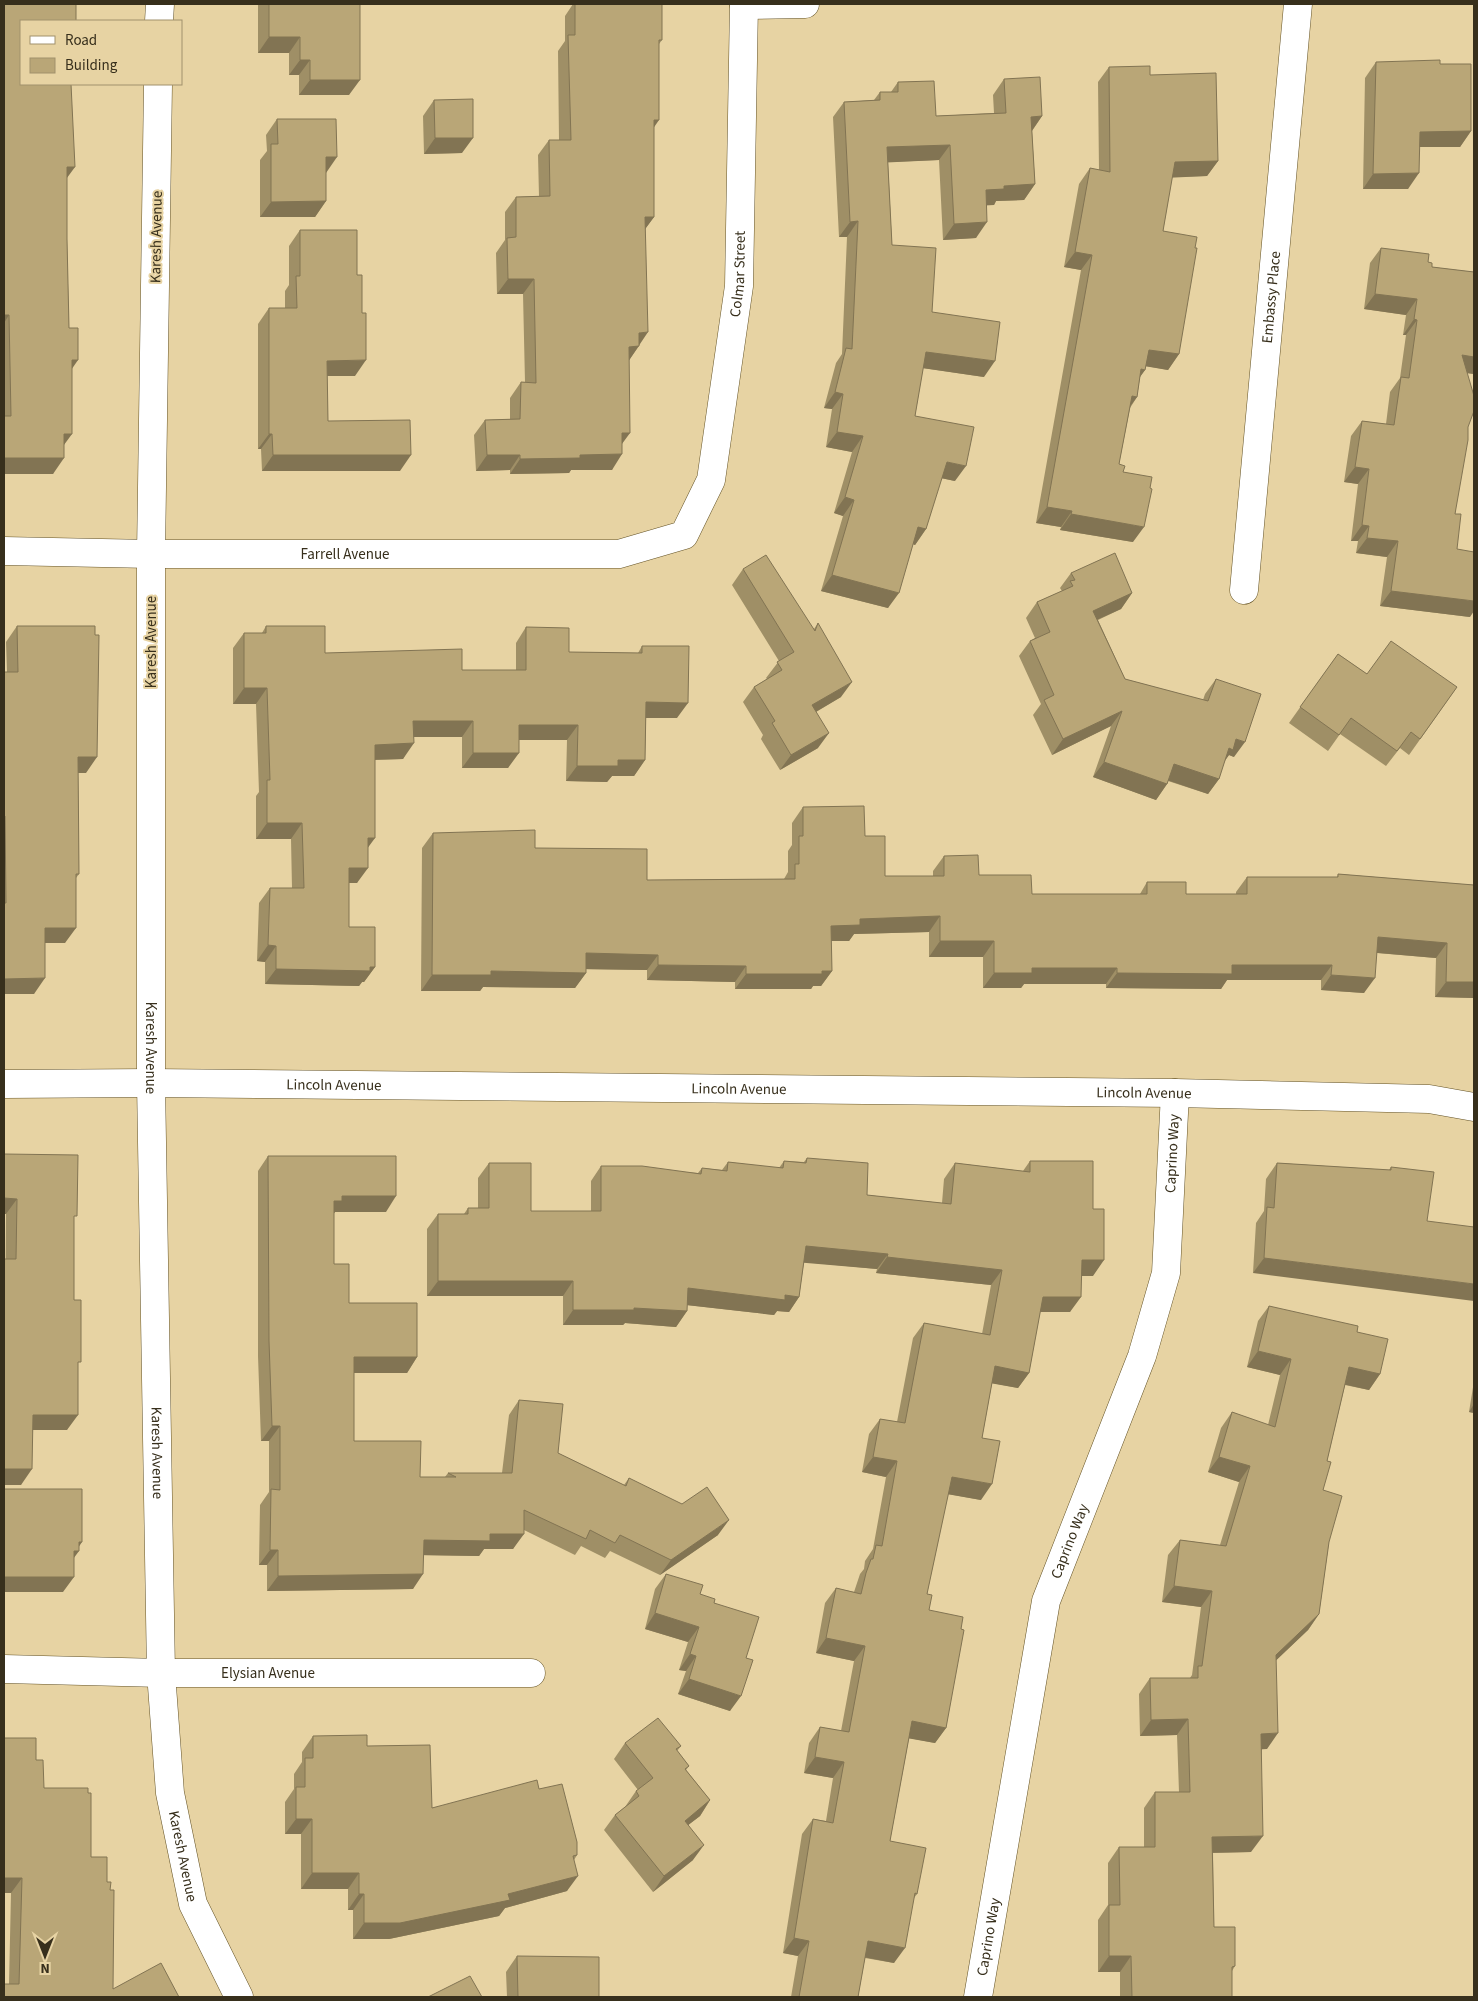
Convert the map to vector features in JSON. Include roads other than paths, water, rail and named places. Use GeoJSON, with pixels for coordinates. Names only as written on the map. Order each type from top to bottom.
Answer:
{"type":"FeatureCollection","features":[{"type":"Feature","properties":{"kind":"street"},"geometry":{"type":"LineString","coordinates":[[159,20],[160,4]]}},
{"type":"Feature","properties":{"kind":"street"},"geometry":{"type":"LineString","coordinates":[[744,5],[805,4]]}},
{"type":"Feature","properties":{"kind":"street","name":"Embassy Place"},"geometry":{"type":"LineString","coordinates":[[1244,590],[1298,4]]}},
{"type":"Feature","properties":{"kind":"street","name":"Colmar Street"},"geometry":{"type":"LineString","coordinates":[[684,535],[711,480],[740,286],[744,5]]}},
{"type":"Feature","properties":{"kind":"street","name":"Karesh Avenue"},"geometry":{"type":"LineString","coordinates":[[158,85],[151,554],[151,1084],[161,1673],[170,1793],[193,1904],[239,1997]]}},
{"type":"Feature","properties":{"kind":"street","name":"Farrell Avenue"},"geometry":{"type":"LineString","coordinates":[[4,551],[151,554],[619,554],[684,535]]}},
{"type":"Feature","properties":{"kind":"street","name":"Lincoln Avenue"},"geometry":{"type":"LineString","coordinates":[[4,1084],[1175,1092],[1429,1099],[1474,1107]]}},
{"type":"Feature","properties":{"kind":"street","name":"Caprino Way"},"geometry":{"type":"LineString","coordinates":[[978,1997],[1046,1601],[1142,1356],[1166,1273],[1175,1092]]}},
{"type":"Feature","properties":{"kind":"street","name":"Elysian Avenue"},"geometry":{"type":"LineString","coordinates":[[4,1669],[161,1673],[531,1673]]}}]}
